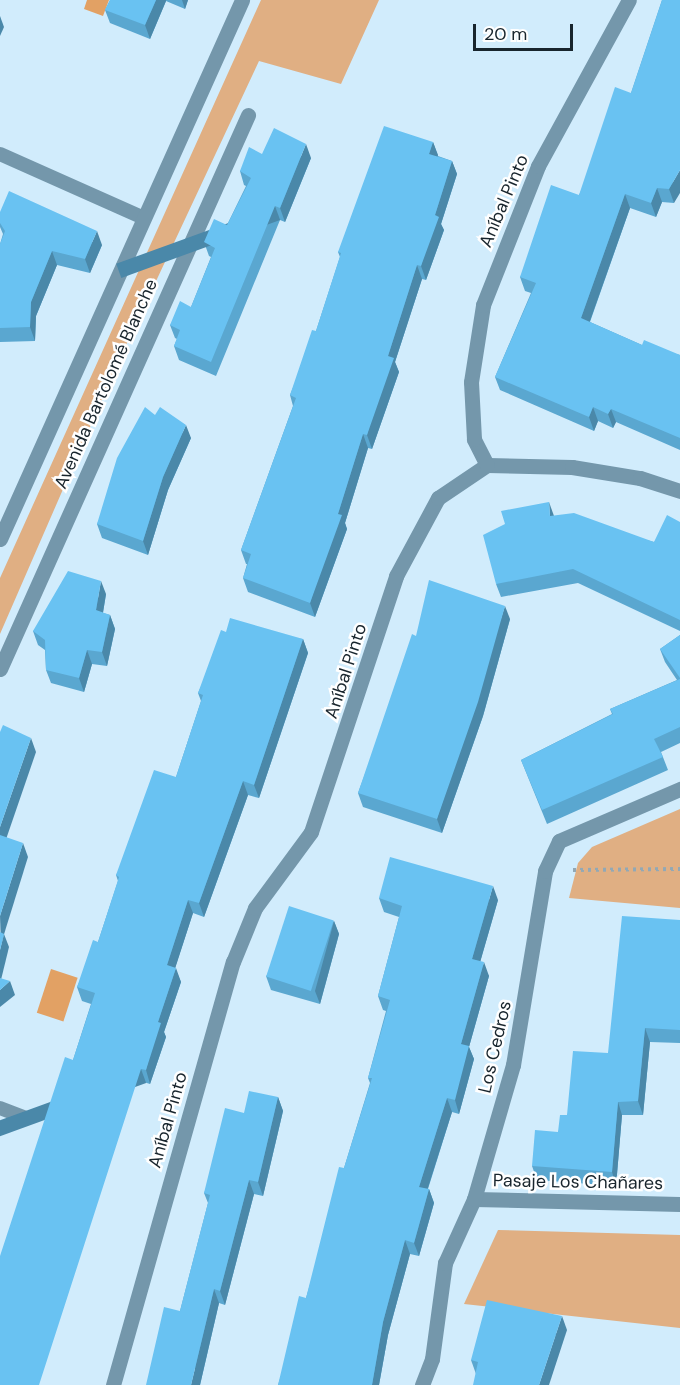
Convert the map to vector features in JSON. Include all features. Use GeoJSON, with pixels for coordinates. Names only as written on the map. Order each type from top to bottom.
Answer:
{"type":"FeatureCollection","features":[{"type":"Feature","properties":{"kind":"street","name":"Avenida Bartolomé Blanche"},"geometry":{"type":"LineString","coordinates":[[0,538],[242,0]]}},
{"type":"Feature","properties":{"kind":"street","name":"Aníbal Pinto"},"geometry":{"type":"LineString","coordinates":[[113,1385],[233,962],[255,908],[311,832],[396,576],[438,498],[487,465],[474,439],[471,382],[483,305],[538,166],[629,0]]}},
{"type":"Feature","properties":{"kind":"street","name":"Avenida Bartolomé Blanche"},"geometry":{"type":"LineString","coordinates":[[0,669],[248,115]]}},
{"type":"Feature","properties":{"kind":"street"},"geometry":{"type":"LineString","coordinates":[[487,465],[572,467],[640,478],[680,490]]}},
{"type":"Feature","properties":{"kind":"street","name":"Los Cedros"},"geometry":{"type":"LineString","coordinates":[[422,1385],[432,1359],[445,1263],[474,1199],[513,1065],[545,871],[559,841],[680,789]]}},
{"type":"Feature","properties":{"kind":"street","name":"Pasaje Los Chañares"},"geometry":{"type":"LineString","coordinates":[[474,1199],[680,1204]]}},
{"type":"Feature","properties":{"kind":"lane"},"geometry":{"type":"LineString","coordinates":[[0,154],[144,218]]}},
{"type":"Feature","properties":{"kind":"lane"},"geometry":{"type":"LineString","coordinates":[[0,1108],[26,1118]]}},
{"type":"Feature","properties":{"kind":"path"},"geometry":{"type":"LineString","coordinates":[[545,871],[680,869]]}},
{"type":"Feature","properties":{"kind":"shaded area"},"geometry":{"type":"Polygon","coordinates":[[[87,0],[109,0],[103,16],[84,9],[87,0]]]}},
{"type":"Feature","properties":{"kind":"shaded area"},"geometry":{"type":"Polygon","coordinates":[[[261,0],[379,0],[341,84],[259,61],[121,356],[0,634],[0,578],[261,0]]]}},
{"type":"Feature","properties":{"kind":"shaded area"},"geometry":{"type":"Polygon","coordinates":[[[680,809],[680,908],[569,898],[578,863],[592,847],[680,809]]]}},
{"type":"Feature","properties":{"kind":"shaded area"},"geometry":{"type":"Polygon","coordinates":[[[51,969],[78,978],[63,1021],[37,1013],[51,969]]]}},
{"type":"Feature","properties":{"kind":"shaded area"},"geometry":{"type":"Polygon","coordinates":[[[498,1230],[680,1235],[680,1328],[464,1304],[498,1230]]]}},
{"type":"Feature","properties":{"kind":"building"},"geometry":{"type":"Polygon","coordinates":[[[110,0],[156,0],[145,25],[105,10],[110,0]]]}},
{"type":"Feature","properties":{"kind":"building"},"geometry":{"type":"Polygon","coordinates":[[[662,0],[680,0],[680,170],[669,189],[657,188],[651,203],[625,194],[581,318],[642,345],[644,340],[680,355],[680,438],[611,409],[608,414],[593,407],[589,417],[495,377],[536,283],[520,277],[551,185],[579,195],[615,87],[631,93],[662,0]]]}},
{"type":"Feature","properties":{"kind":"building"},"geometry":{"type":"Polygon","coordinates":[[[384,126],[433,142],[429,154],[452,161],[435,215],[439,217],[421,266],[417,265],[388,356],[394,358],[367,435],[363,434],[338,514],[342,515],[310,603],[243,578],[251,554],[241,550],[296,398],[290,395],[312,330],[316,331],[341,253],[338,252],[384,126]]]}},
{"type":"Feature","properties":{"kind":"building"},"geometry":{"type":"Polygon","coordinates":[[[274,128],[306,144],[280,208],[275,206],[211,362],[174,346],[180,330],[170,325],[180,301],[191,307],[215,248],[204,242],[214,219],[227,225],[251,178],[240,171],[249,147],[262,154],[274,128]]]}},
{"type":"Feature","properties":{"kind":"building"},"geometry":{"type":"Polygon","coordinates":[[[9,191],[97,231],[85,259],[52,251],[31,302],[30,327],[0,328],[0,244],[5,231],[0,223],[0,212],[9,191]]]}},
{"type":"Feature","properties":{"kind":"building"},"geometry":{"type":"Polygon","coordinates":[[[145,407],[155,415],[160,407],[186,425],[163,477],[143,541],[97,524],[117,458],[145,407]]]}},
{"type":"Feature","properties":{"kind":"building"},"geometry":{"type":"Polygon","coordinates":[[[549,502],[550,516],[574,513],[654,542],[667,515],[680,522],[680,620],[573,569],[496,584],[483,535],[505,524],[501,511],[549,502]]]}},
{"type":"Feature","properties":{"kind":"building"},"geometry":{"type":"Polygon","coordinates":[[[68,571],[101,581],[96,610],[110,615],[102,652],[87,650],[79,678],[46,670],[45,640],[33,631],[68,571]]]}},
{"type":"Feature","properties":{"kind":"building"},"geometry":{"type":"Polygon","coordinates":[[[429,580],[505,606],[478,702],[437,819],[358,793],[412,634],[416,636],[429,580]]]}},
{"type":"Feature","properties":{"kind":"building"},"geometry":{"type":"Polygon","coordinates":[[[230,618],[303,639],[254,785],[243,781],[199,903],[188,900],[167,965],[176,968],[158,1022],[161,1023],[146,1070],[141,1069],[39,1385],[0,1385],[0,1256],[65,1057],[73,1060],[95,993],[77,987],[93,940],[98,942],[119,877],[116,875],[154,770],[176,777],[203,695],[198,693],[221,630],[226,632],[230,618]]]}},
{"type":"Feature","properties":{"kind":"building"},"geometry":{"type":"Polygon","coordinates":[[[680,635],[680,678],[660,649],[680,635]]]}},
{"type":"Feature","properties":{"kind":"building"},"geometry":{"type":"Polygon","coordinates":[[[680,679],[680,727],[654,739],[663,757],[542,810],[521,760],[613,714],[610,709],[680,679]]]}},
{"type":"Feature","properties":{"kind":"building"},"geometry":{"type":"Polygon","coordinates":[[[3,725],[31,738],[0,827],[0,732],[3,725]]]}},
{"type":"Feature","properties":{"kind":"building"},"geometry":{"type":"Polygon","coordinates":[[[0,835],[23,843],[0,916],[0,835]]]}},
{"type":"Feature","properties":{"kind":"building"},"geometry":{"type":"Polygon","coordinates":[[[390,857],[493,886],[472,959],[484,962],[461,1044],[469,1046],[455,1100],[447,1098],[419,1187],[429,1189],[414,1243],[405,1240],[383,1322],[372,1385],[278,1385],[299,1296],[306,1298],[339,1167],[344,1168],[372,1078],[368,1078],[390,1000],[378,996],[402,906],[379,898],[390,857]]]}},
{"type":"Feature","properties":{"kind":"building"},"geometry":{"type":"Polygon","coordinates":[[[289,906],[334,921],[311,991],[266,976],[289,906]]]}},
{"type":"Feature","properties":{"kind":"building"},"geometry":{"type":"Polygon","coordinates":[[[622,916],[680,920],[680,1030],[645,1028],[638,1101],[618,1102],[612,1172],[532,1166],[535,1130],[558,1132],[560,1115],[567,1115],[573,1051],[608,1053],[622,916]]]}},
{"type":"Feature","properties":{"kind":"building"},"geometry":{"type":"Polygon","coordinates":[[[0,932],[4,934],[0,950],[0,932]]]}},
{"type":"Feature","properties":{"kind":"building"},"geometry":{"type":"Polygon","coordinates":[[[0,978],[10,981],[0,990],[0,978]]]}},
{"type":"Feature","properties":{"kind":"building"},"geometry":{"type":"Polygon","coordinates":[[[249,1091],[278,1097],[258,1182],[249,1180],[220,1291],[214,1289],[191,1385],[146,1385],[164,1307],[180,1311],[210,1195],[204,1193],[225,1108],[244,1113],[249,1091]]]}},
{"type":"Feature","properties":{"kind":"building"},"geometry":{"type":"Polygon","coordinates":[[[487,1300],[562,1316],[539,1385],[473,1385],[478,1362],[471,1360],[487,1300]]]}}]}
